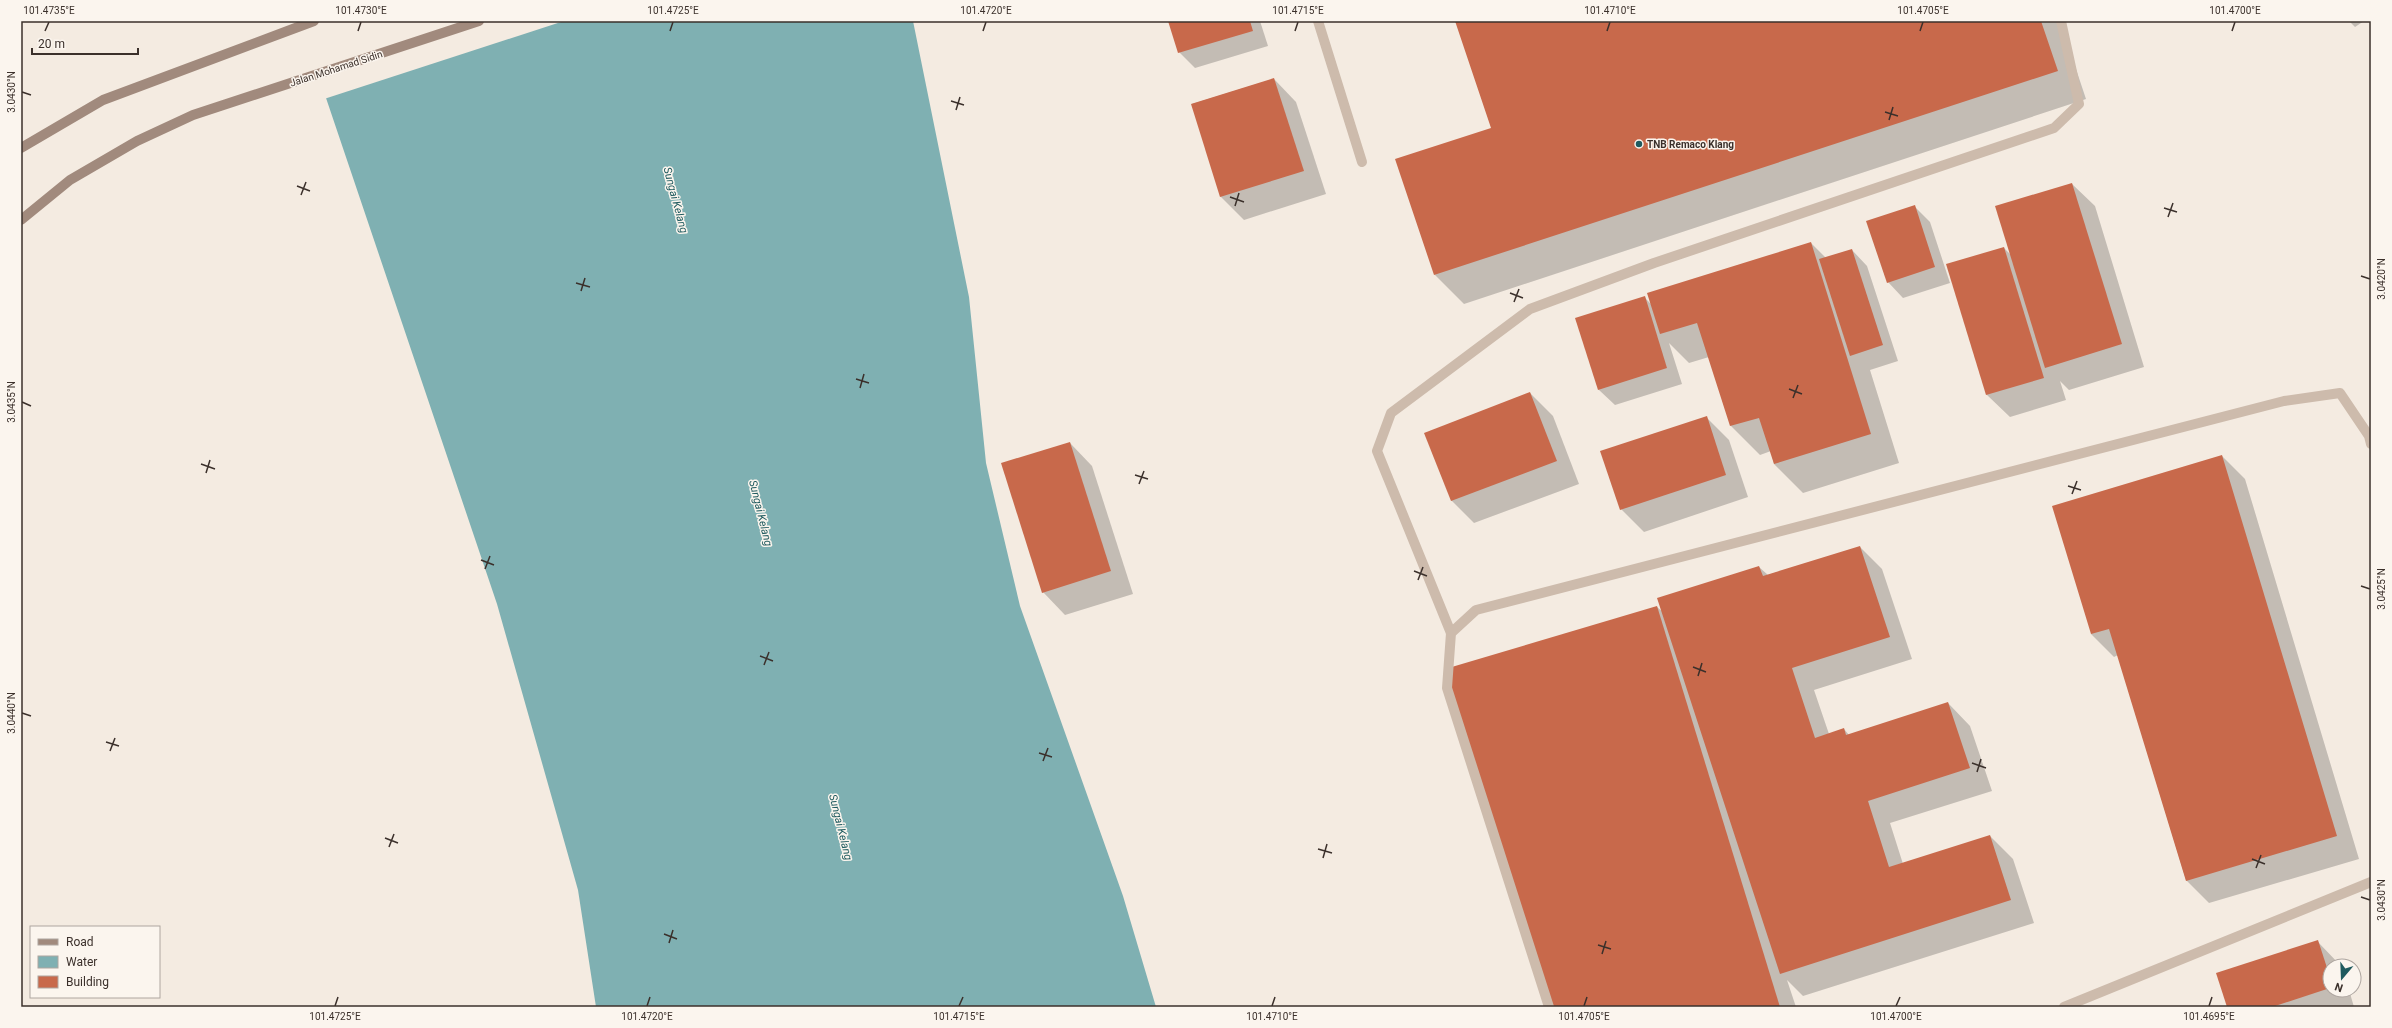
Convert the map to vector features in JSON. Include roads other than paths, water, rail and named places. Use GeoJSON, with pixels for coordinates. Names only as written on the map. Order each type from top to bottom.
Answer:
{"type":"FeatureCollection","features":[{"type":"Feature","properties":{"kind":"main road"},"geometry":{"type":"LineString","coordinates":[[21,148],[103,100],[314,21]]}},
{"type":"Feature","properties":{"kind":"main road","name":"Jalan Mohamad Sidin"},"geometry":{"type":"LineString","coordinates":[[21,220],[70,180],[137,141],[193,115],[478,21]]}},
{"type":"Feature","properties":{"kind":"lane"},"geometry":{"type":"LineString","coordinates":[[1318,21],[1362,162]]}},
{"type":"Feature","properties":{"kind":"lane"},"geometry":{"type":"LineString","coordinates":[[1549,1007],[1447,688],[1451,633],[1377,451],[1391,413],[1530,309],[1654,263],[2054,128],[2079,104],[2061,21]]}},
{"type":"Feature","properties":{"kind":"lane"},"geometry":{"type":"LineString","coordinates":[[1451,633],[1476,610],[2284,401],[2340,393],[2370,438]]}},
{"type":"Feature","properties":{"kind":"lane"},"geometry":{"type":"LineString","coordinates":[[2064,1007],[2371,882]]}},
{"type":"Feature","properties":{"kind":"water","name":"Sungai Kelang"},"geometry":{"type":"Polygon","coordinates":[[[300,21],[913,21],[969,297],[986,463],[1020,606],[1123,896],[1156,1007],[596,1007],[578,890],[497,604],[300,21]]]}},
{"type":"Feature","properties":{"kind":"place","name":"TNB Remaco Klang"},"geometry":{"type":"Point","coordinates":[1639,144]}}]}
